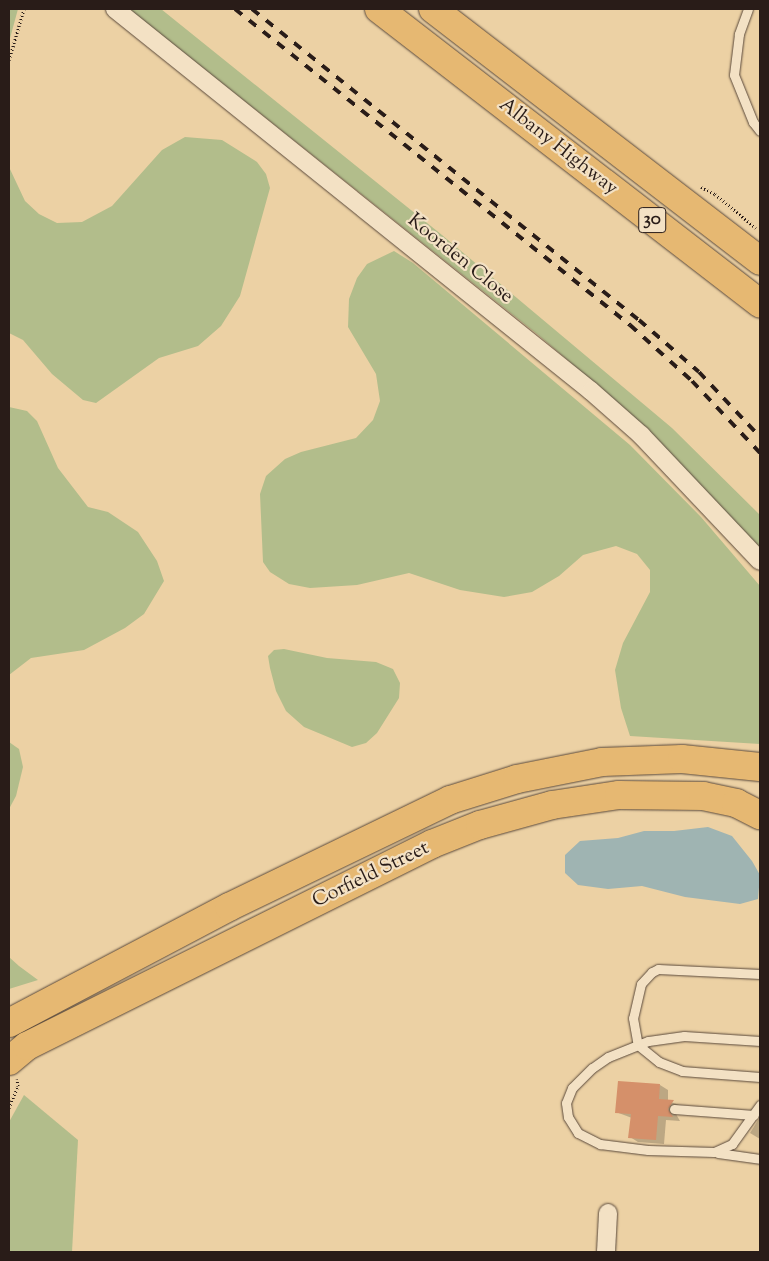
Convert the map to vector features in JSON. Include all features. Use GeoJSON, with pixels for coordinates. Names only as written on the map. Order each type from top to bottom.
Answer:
{"type":"FeatureCollection","features":[{"type":"Feature","properties":{"kind":"main road","name":"Albany Highway"},"geometry":{"type":"LineString","coordinates":[[379,9],[760,304]]}},
{"type":"Feature","properties":{"kind":"main road","name":"Albany Highway"},"geometry":{"type":"LineString","coordinates":[[433,9],[760,261]]}},
{"type":"Feature","properties":{"kind":"main road","name":"Corfield Street"},"geometry":{"type":"LineString","coordinates":[[9,1023],[238,903],[450,800],[517,779],[602,762],[682,759],[760,767]]}},
{"type":"Feature","properties":{"kind":"main road","name":"Corfield Street"},"geometry":{"type":"LineString","coordinates":[[13,1068],[27,1046],[432,844],[480,826],[552,804],[620,795],[703,796],[736,803],[760,815]]}},
{"type":"Feature","properties":{"kind":"street","name":"Koorden Close"},"geometry":{"type":"LineString","coordinates":[[115,9],[591,391],[641,435],[760,561]]}},
{"type":"Feature","properties":{"kind":"street"},"geometry":{"type":"LineString","coordinates":[[606,1252],[608,1213]]}},
{"type":"Feature","properties":{"kind":"lane"},"geometry":{"type":"LineString","coordinates":[[748,9],[739,34],[734,75],[753,122],[760,131]]}},
{"type":"Feature","properties":{"kind":"lane"},"geometry":{"type":"LineString","coordinates":[[760,974],[666,968],[652,972],[641,984],[633,1018],[638,1045],[659,1062],[682,1072],[760,1077]]}},
{"type":"Feature","properties":{"kind":"lane"},"geometry":{"type":"LineString","coordinates":[[760,1041],[684,1036],[648,1041],[598,1063],[577,1082],[566,1103],[572,1125],[583,1136],[607,1145],[714,1152],[760,1159]]}},
{"type":"Feature","properties":{"kind":"lane"},"geometry":{"type":"LineString","coordinates":[[648,1041],[659,1062]]}},
{"type":"Feature","properties":{"kind":"lane"},"geometry":{"type":"LineString","coordinates":[[714,1152],[732,1144],[760,1105]]}},
{"type":"Feature","properties":{"kind":"lane"},"geometry":{"type":"LineString","coordinates":[[674,1109],[754,1115]]}},
{"type":"Feature","properties":{"kind":"path"},"geometry":{"type":"LineString","coordinates":[[9,60],[24,9]]}},
{"type":"Feature","properties":{"kind":"path"},"geometry":{"type":"LineString","coordinates":[[9,1108],[18,1086],[13,1068]]}},
{"type":"Feature","properties":{"kind":"green space"},"geometry":{"type":"Polygon","coordinates":[[[9,9],[18,9],[9,42],[9,9]]]}},
{"type":"Feature","properties":{"kind":"green space"},"geometry":{"type":"Polygon","coordinates":[[[129,9],[161,9],[442,235],[672,428],[760,515],[760,547],[641,431],[618,403],[537,334],[129,9]]]}},
{"type":"Feature","properties":{"kind":"green space"},"geometry":{"type":"Polygon","coordinates":[[[185,137],[222,140],[257,162],[266,174],[270,188],[240,296],[221,326],[198,346],[159,358],[96,403],[83,400],[52,374],[23,340],[9,333],[9,167],[25,201],[39,214],[57,223],[82,222],[112,206],[162,150],[185,137]]]}},
{"type":"Feature","properties":{"kind":"green space"},"geometry":{"type":"Polygon","coordinates":[[[394,251],[413,263],[630,445],[701,517],[760,586],[760,744],[630,736],[621,708],[615,670],[623,643],[650,592],[650,570],[637,554],[616,546],[583,555],[559,576],[532,592],[504,597],[460,590],[409,573],[357,585],[310,588],[289,584],[270,572],[263,562],[260,494],[266,476],[285,459],[301,452],[356,438],[373,420],[380,401],[376,374],[348,327],[349,299],[357,278],[367,264],[394,251]]]}},
{"type":"Feature","properties":{"kind":"green space"},"geometry":{"type":"Polygon","coordinates":[[[9,407],[27,411],[37,421],[58,468],[88,507],[108,512],[138,532],[157,561],[164,581],[144,614],[125,628],[84,650],[31,658],[9,675],[9,407]]]}},
{"type":"Feature","properties":{"kind":"green space"},"geometry":{"type":"Polygon","coordinates":[[[284,649],[327,658],[376,662],[393,669],[400,683],[399,698],[377,733],[366,743],[352,747],[304,727],[286,711],[276,691],[268,656],[274,650],[284,649]]]}},
{"type":"Feature","properties":{"kind":"green space"},"geometry":{"type":"Polygon","coordinates":[[[9,742],[19,749],[23,767],[16,796],[9,809],[9,742]]]}},
{"type":"Feature","properties":{"kind":"green space"},"geometry":{"type":"Polygon","coordinates":[[[9,957],[19,966],[38,980],[9,989],[9,957]]]}},
{"type":"Feature","properties":{"kind":"green space"},"geometry":{"type":"Polygon","coordinates":[[[24,1095],[78,1140],[72,1252],[9,1252],[9,1122],[24,1095]]]}},
{"type":"Feature","properties":{"kind":"shaded area"},"geometry":{"type":"Polygon","coordinates":[[[708,827],[732,836],[752,861],[760,875],[758,899],[740,904],[685,897],[642,886],[608,889],[578,885],[565,873],[565,855],[580,841],[618,838],[644,831],[674,831],[708,827]]]}},
{"type":"Feature","properties":{"kind":"building"},"geometry":{"type":"Polygon","coordinates":[[[618,1081],[660,1084],[659,1099],[674,1100],[668,1109],[673,1117],[658,1116],[656,1140],[628,1138],[631,1114],[615,1113],[618,1081]]]}},
{"type":"Feature","properties":{"kind":"railway"},"geometry":{"type":"LineString","coordinates":[[235,9],[630,325],[692,381],[760,453]]}},
{"type":"Feature","properties":{"kind":"railway"},"geometry":{"type":"LineString","coordinates":[[252,9],[639,320],[699,372],[760,437]]}}]}
